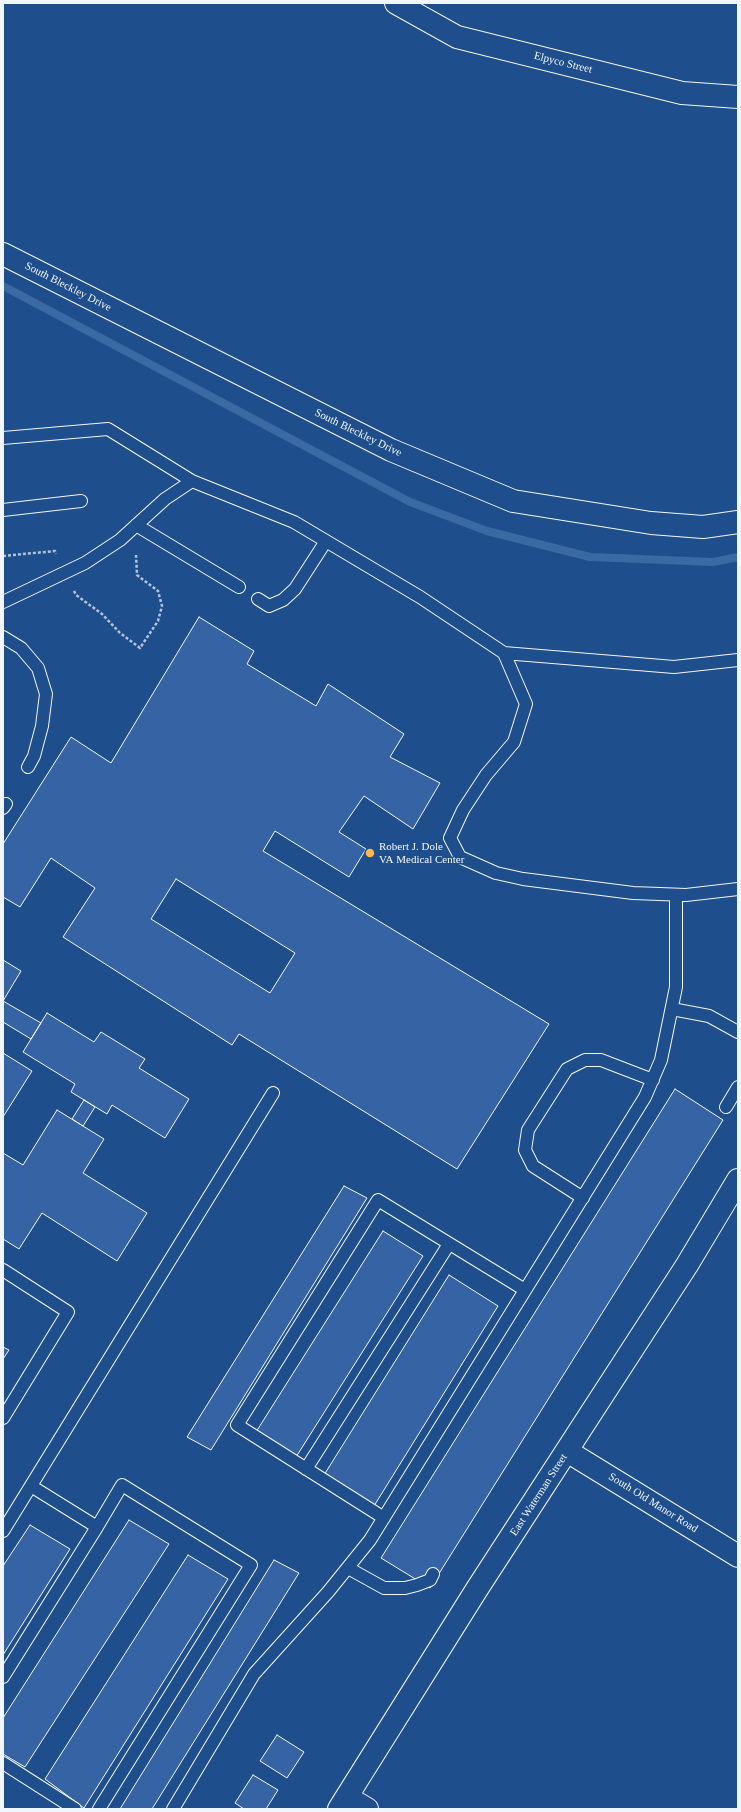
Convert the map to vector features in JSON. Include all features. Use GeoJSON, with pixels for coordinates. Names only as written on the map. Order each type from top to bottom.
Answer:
{"type":"FeatureCollection","features":[{"type":"Feature","properties":{"kind":"street","name":"Elpyco Street"},"geometry":{"type":"LineString","coordinates":[[396,3],[457,37],[682,93],[738,97]]}},
{"type":"Feature","properties":{"kind":"street","name":"South Bleckley Drive"},"geometry":{"type":"LineString","coordinates":[[3,254],[391,450],[513,501],[651,523],[703,527],[738,522]]}},
{"type":"Feature","properties":{"kind":"street","name":"East Waterman Street"},"geometry":{"type":"LineString","coordinates":[[343,1803],[477,1589],[687,1265],[738,1180]]}},
{"type":"Feature","properties":{"kind":"street","name":"South Old Manor Road"},"geometry":{"type":"LineString","coordinates":[[567,1451],[738,1556]]}},
{"type":"Feature","properties":{"kind":"street"},"geometry":{"type":"LineString","coordinates":[[343,1803],[367,1809]]}},
{"type":"Feature","properties":{"kind":"lane"},"geometry":{"type":"LineString","coordinates":[[3,438],[108,429],[192,481],[294,522],[420,597],[504,653],[674,667],[738,660]]}},
{"type":"Feature","properties":{"kind":"lane"},"geometry":{"type":"LineString","coordinates":[[3,602],[91,559],[120,540],[165,499],[192,481]]}},
{"type":"Feature","properties":{"kind":"lane"},"geometry":{"type":"LineString","coordinates":[[3,510],[80,501]]}},
{"type":"Feature","properties":{"kind":"lane"},"geometry":{"type":"LineString","coordinates":[[136,525],[239,587]]}},
{"type":"Feature","properties":{"kind":"lane"},"geometry":{"type":"LineString","coordinates":[[258,599],[269,606],[283,600],[295,589],[326,541]]}},
{"type":"Feature","properties":{"kind":"lane"},"geometry":{"type":"LineString","coordinates":[[3,637],[21,648],[38,668],[46,694],[42,726],[34,756],[28,767]]}},
{"type":"Feature","properties":{"kind":"lane"},"geometry":{"type":"LineString","coordinates":[[504,653],[526,704],[514,742],[483,779],[463,810],[450,838],[460,857],[496,873],[523,879],[633,893],[686,895],[738,889]]}},
{"type":"Feature","properties":{"kind":"lane"},"geometry":{"type":"LineString","coordinates":[[173,1809],[254,1674],[328,1592],[370,1540],[645,1097],[661,1060],[676,987],[676,895]]}},
{"type":"Feature","properties":{"kind":"lane"},"geometry":{"type":"LineString","coordinates":[[672,1009],[709,1016],[738,1032]]}},
{"type":"Feature","properties":{"kind":"lane"},"geometry":{"type":"LineString","coordinates":[[582,1198],[533,1166],[525,1150],[528,1130],[567,1069],[585,1060],[602,1060],[652,1080]]}},
{"type":"Feature","properties":{"kind":"lane"},"geometry":{"type":"LineString","coordinates":[[726,1107],[738,1087]]}},
{"type":"Feature","properties":{"kind":"lane"},"geometry":{"type":"LineString","coordinates":[[3,1531],[273,1093]]}},
{"type":"Feature","properties":{"kind":"lane"},"geometry":{"type":"LineString","coordinates":[[384,1518],[237,1425],[378,1200],[525,1290]]}},
{"type":"Feature","properties":{"kind":"lane"},"geometry":{"type":"LineString","coordinates":[[306,1469],[449,1244]]}},
{"type":"Feature","properties":{"kind":"lane"},"geometry":{"type":"LineString","coordinates":[[3,1270],[68,1312],[3,1418]]}},
{"type":"Feature","properties":{"kind":"lane"},"geometry":{"type":"LineString","coordinates":[[3,1677],[122,1485],[251,1565],[99,1809]]}},
{"type":"Feature","properties":{"kind":"lane"},"geometry":{"type":"LineString","coordinates":[[31,1486],[96,1527]]}},
{"type":"Feature","properties":{"kind":"lane"},"geometry":{"type":"LineString","coordinates":[[348,1568],[384,1588],[405,1588],[417,1585],[430,1580],[433,1574]]}},
{"type":"Feature","properties":{"kind":"lane"},"geometry":{"type":"LineString","coordinates":[[3,1763],[75,1809]]}},
{"type":"Feature","properties":{"kind":"path"},"geometry":{"type":"LineString","coordinates":[[3,556],[55,551],[76,595],[102,614],[120,633],[140,648],[158,621],[162,606],[158,591],[137,575],[136,555]]}},
{"type":"Feature","properties":{"kind":"building"},"geometry":{"type":"Polygon","coordinates":[[[199,617],[254,651],[247,664],[316,706],[328,684],[404,734],[390,757],[440,783],[413,829],[364,796],[339,832],[366,849],[349,877],[275,831],[263,851],[549,1024],[457,1169],[239,1034],[232,1045],[63,937],[95,888],[51,858],[20,907],[3,897],[3,844],[71,737],[111,763],[199,617]],[[176,879],[151,919],[270,993],[295,953],[176,879]]]}},
{"type":"Feature","properties":{"kind":"building"},"geometry":{"type":"Polygon","coordinates":[[[3,960],[21,971],[3,1001],[3,960]]]}},
{"type":"Feature","properties":{"kind":"building"},"geometry":{"type":"Polygon","coordinates":[[[3,1001],[41,1023],[31,1039],[3,1022],[3,1001]]]}},
{"type":"Feature","properties":{"kind":"building"},"geometry":{"type":"Polygon","coordinates":[[[47,1013],[94,1042],[101,1032],[145,1059],[139,1068],[189,1099],[165,1138],[112,1105],[107,1114],[71,1092],[75,1084],[23,1052],[47,1013]]]}},
{"type":"Feature","properties":{"kind":"building"},"geometry":{"type":"Polygon","coordinates":[[[3,1053],[32,1071],[3,1117],[3,1053]]]}},
{"type":"Feature","properties":{"kind":"building"},"geometry":{"type":"Polygon","coordinates":[[[675,1089],[723,1120],[430,1588],[381,1558],[675,1089]]]}},
{"type":"Feature","properties":{"kind":"building"},"geometry":{"type":"Polygon","coordinates":[[[84,1100],[95,1107],[83,1126],[72,1119],[84,1100]]]}},
{"type":"Feature","properties":{"kind":"building"},"geometry":{"type":"Polygon","coordinates":[[[57,1110],[104,1139],[83,1173],[147,1213],[117,1261],[42,1213],[19,1249],[3,1239],[3,1153],[23,1165],[57,1110]]]}},
{"type":"Feature","properties":{"kind":"building"},"geometry":{"type":"Polygon","coordinates":[[[344,1186],[367,1198],[211,1450],[187,1437],[344,1186]]]}},
{"type":"Feature","properties":{"kind":"building"},"geometry":{"type":"Polygon","coordinates":[[[383,1231],[423,1256],[296,1457],[256,1432],[383,1231]]]}},
{"type":"Feature","properties":{"kind":"building"},"geometry":{"type":"Polygon","coordinates":[[[449,1275],[498,1306],[374,1506],[324,1475],[449,1275]]]}},
{"type":"Feature","properties":{"kind":"building"},"geometry":{"type":"Polygon","coordinates":[[[3,1347],[9,1350],[3,1359],[3,1347]]]}},
{"type":"Feature","properties":{"kind":"building"},"geometry":{"type":"Polygon","coordinates":[[[129,1520],[169,1544],[25,1767],[3,1754],[3,1718],[129,1520]]]}},
{"type":"Feature","properties":{"kind":"building"},"geometry":{"type":"Polygon","coordinates":[[[30,1525],[70,1549],[3,1655],[3,1566],[30,1525]]]}},
{"type":"Feature","properties":{"kind":"building"},"geometry":{"type":"Polygon","coordinates":[[[188,1555],[228,1579],[84,1808],[45,1779],[188,1555]]]}},
{"type":"Feature","properties":{"kind":"building"},"geometry":{"type":"Polygon","coordinates":[[[274,1560],[299,1573],[152,1809],[120,1809],[274,1560]]]}},
{"type":"Feature","properties":{"kind":"building"},"geometry":{"type":"Polygon","coordinates":[[[277,1735],[304,1752],[287,1778],[260,1761],[277,1735]]]}},
{"type":"Feature","properties":{"kind":"building"},"geometry":{"type":"Polygon","coordinates":[[[253,1775],[278,1790],[266,1809],[244,1809],[235,1803],[253,1775]]]}},
{"type":"Feature","properties":{"kind":"waterway"},"geometry":{"type":"LineString","coordinates":[[3,286],[410,502],[487,531],[590,557],[713,562],[738,557]]}},
{"type":"Feature","properties":{"kind":"place","name":"Robert J. Dole VA Medical Center"},"geometry":{"type":"Point","coordinates":[370,853]}}]}
